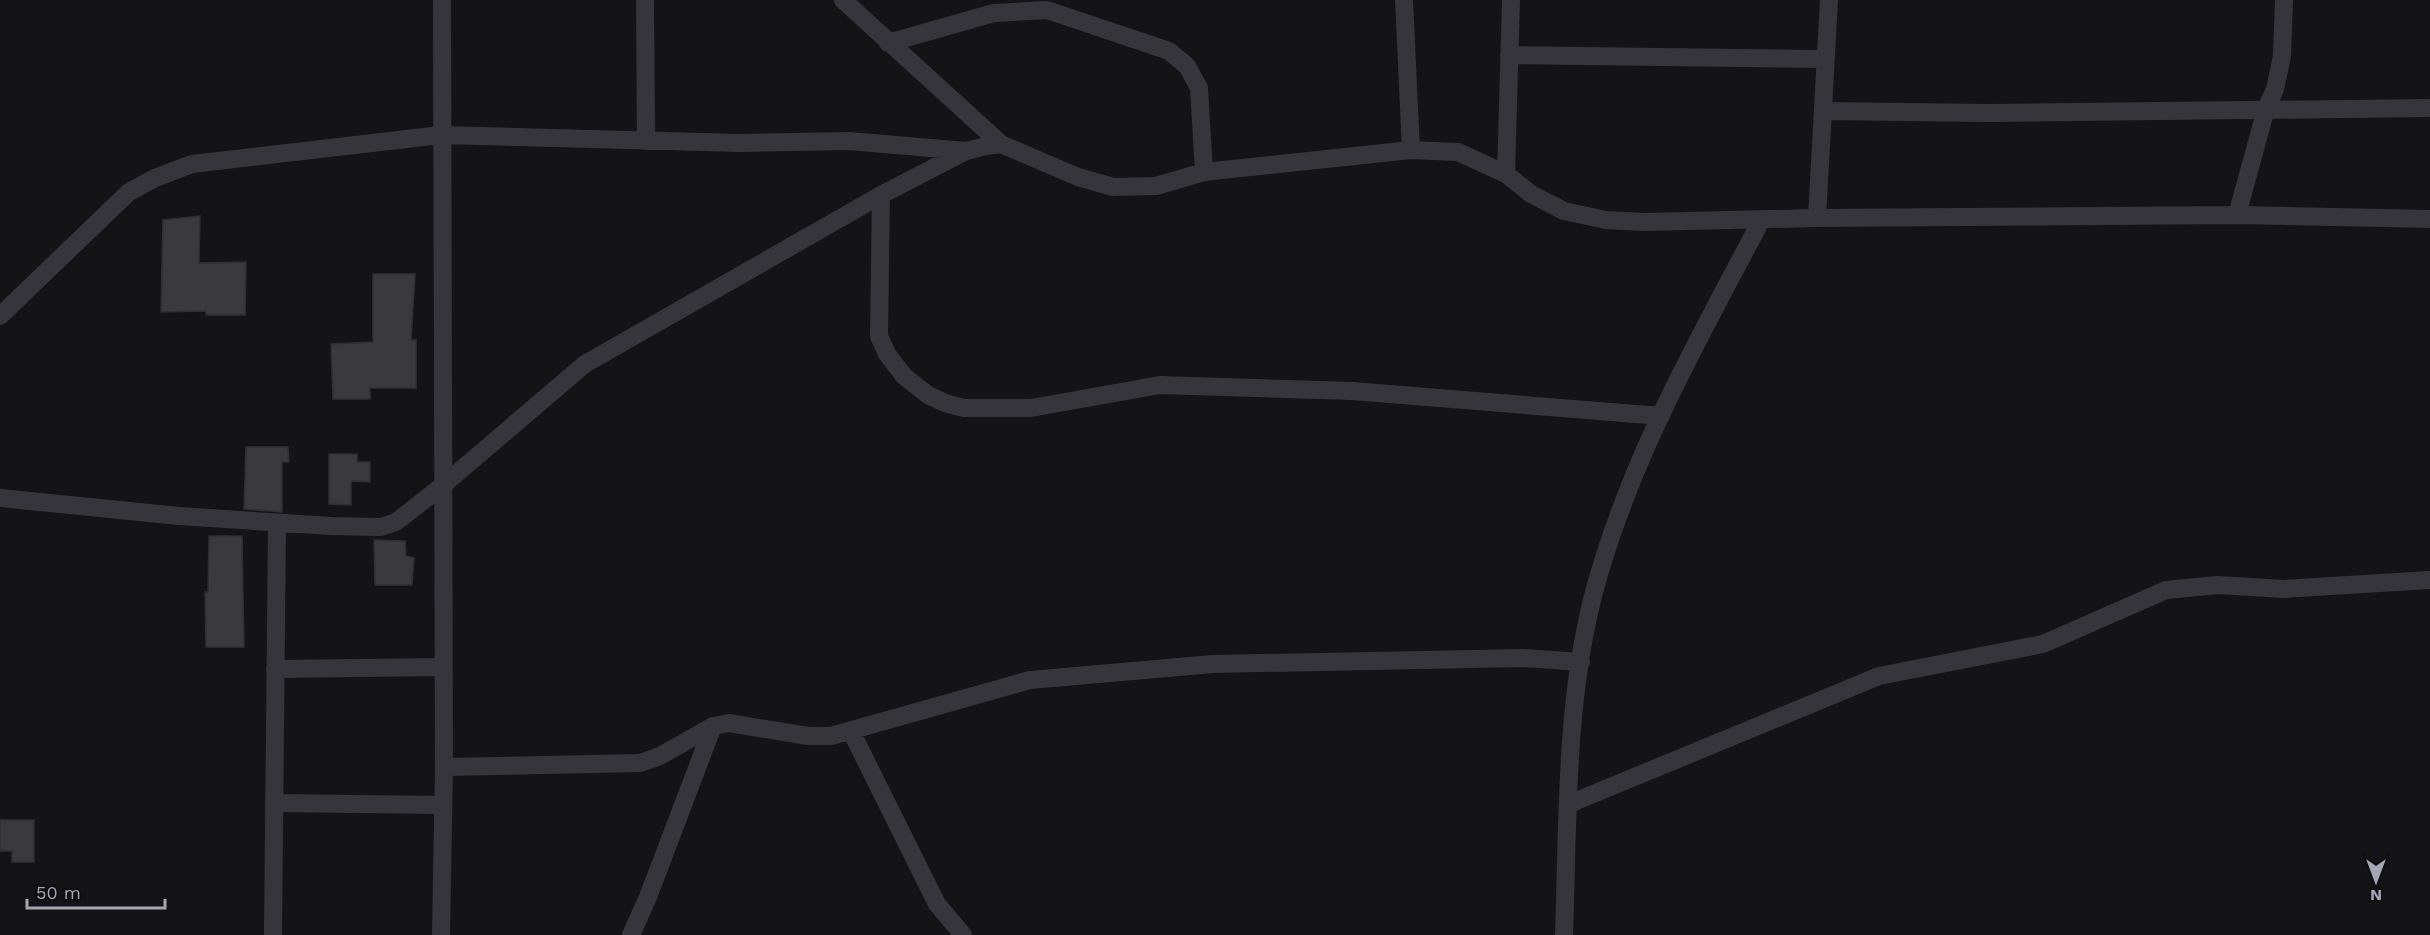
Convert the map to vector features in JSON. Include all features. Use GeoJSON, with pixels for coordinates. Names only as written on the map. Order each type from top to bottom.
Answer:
{"type":"FeatureCollection","features":[{"type":"Feature","properties":{"kind":"street"},"geometry":{"type":"LineString","coordinates":[[441,935],[444,767],[442,0]]}},
{"type":"Feature","properties":{"kind":"street"},"geometry":{"type":"LineString","coordinates":[[645,0],[646,141]]}},
{"type":"Feature","properties":{"kind":"street"},"geometry":{"type":"LineString","coordinates":[[843,0],[1001,144],[1078,177],[1113,187],[1156,186],[1204,172],[1411,150],[1458,152],[1506,174],[1531,194],[1564,211],[1606,220],[1645,222],[1817,218],[2237,215],[2430,219]]}},
{"type":"Feature","properties":{"kind":"street"},"geometry":{"type":"LineString","coordinates":[[1404,0],[1411,150]]}},
{"type":"Feature","properties":{"kind":"street"},"geometry":{"type":"LineString","coordinates":[[1506,174],[1511,0]]}},
{"type":"Feature","properties":{"kind":"street"},"geometry":{"type":"LineString","coordinates":[[1817,218],[1829,0]]}},
{"type":"Feature","properties":{"kind":"street"},"geometry":{"type":"LineString","coordinates":[[2237,215],[2266,109],[2275,89],[2282,56],[2284,0]]}},
{"type":"Feature","properties":{"kind":"street"},"geometry":{"type":"LineString","coordinates":[[888,43],[994,13],[1047,5],[1169,51],[1187,66],[1199,88],[1204,172]]}},
{"type":"Feature","properties":{"kind":"street"},"geometry":{"type":"LineString","coordinates":[[1509,55],[1825,59]]}},
{"type":"Feature","properties":{"kind":"street"},"geometry":{"type":"LineString","coordinates":[[1823,111],[1989,113],[2430,108]]}},
{"type":"Feature","properties":{"kind":"street"},"geometry":{"type":"LineString","coordinates":[[0,316],[129,192],[155,178],[192,164],[441,135],[739,143],[849,141],[966,151]]}},
{"type":"Feature","properties":{"kind":"street"},"geometry":{"type":"LineString","coordinates":[[0,498],[179,516],[277,523],[381,527],[396,522],[442,486],[585,364],[881,195],[966,151],[1001,144]]}},
{"type":"Feature","properties":{"kind":"street"},"geometry":{"type":"LineString","coordinates":[[881,195],[879,336],[887,354],[903,376],[928,395],[945,403],[964,408],[1032,408],[1160,385],[1352,391],[1660,416]]}},
{"type":"Feature","properties":{"kind":"street"},"geometry":{"type":"LineString","coordinates":[[1564,935],[1570,736],[1593,596],[1617,519],[1660,416],[1762,219]]}},
{"type":"Feature","properties":{"kind":"street"},"geometry":{"type":"LineString","coordinates":[[273,935],[277,523]]}},
{"type":"Feature","properties":{"kind":"street"},"geometry":{"type":"LineString","coordinates":[[1569,804],[1879,676],[2043,644],[2166,590],[2218,585],[2283,589],[2430,580]]}},
{"type":"Feature","properties":{"kind":"street"},"geometry":{"type":"LineString","coordinates":[[444,767],[640,763],[660,756],[713,726],[729,723],[747,724],[808,736],[831,736],[1030,680],[1213,664],[1523,658],[1581,662]]}},
{"type":"Feature","properties":{"kind":"street"},"geometry":{"type":"LineString","coordinates":[[275,669],[443,667]]}},
{"type":"Feature","properties":{"kind":"street"},"geometry":{"type":"LineString","coordinates":[[631,935],[648,897],[713,726]]}},
{"type":"Feature","properties":{"kind":"street"},"geometry":{"type":"LineString","coordinates":[[851,731],[937,904],[963,935]]}},
{"type":"Feature","properties":{"kind":"street"},"geometry":{"type":"LineString","coordinates":[[274,803],[443,805]]}},
{"type":"Feature","properties":{"kind":"building"},"geometry":{"type":"Polygon","coordinates":[[[200,216],[199,263],[246,262],[245,315],[206,315],[206,311],[161,312],[163,220],[200,216]]]}},
{"type":"Feature","properties":{"kind":"building"},"geometry":{"type":"Polygon","coordinates":[[[373,274],[415,274],[411,340],[416,340],[416,388],[370,388],[370,399],[333,399],[331,344],[373,342],[373,274]]]}},
{"type":"Feature","properties":{"kind":"building"},"geometry":{"type":"Polygon","coordinates":[[[246,447],[288,447],[289,462],[282,462],[282,512],[244,509],[246,447]]]}},
{"type":"Feature","properties":{"kind":"building"},"geometry":{"type":"Polygon","coordinates":[[[329,454],[357,454],[357,462],[370,462],[370,482],[351,481],[351,505],[329,504],[329,454]]]}},
{"type":"Feature","properties":{"kind":"building"},"geometry":{"type":"Polygon","coordinates":[[[209,536],[242,536],[244,647],[206,647],[205,592],[208,592],[209,536]]]}},
{"type":"Feature","properties":{"kind":"building"},"geometry":{"type":"Polygon","coordinates":[[[374,540],[405,541],[406,556],[414,558],[412,585],[375,585],[374,540]]]}},
{"type":"Feature","properties":{"kind":"building"},"geometry":{"type":"Polygon","coordinates":[[[0,820],[34,820],[34,862],[12,862],[12,851],[0,851],[0,820]]]}}]}
